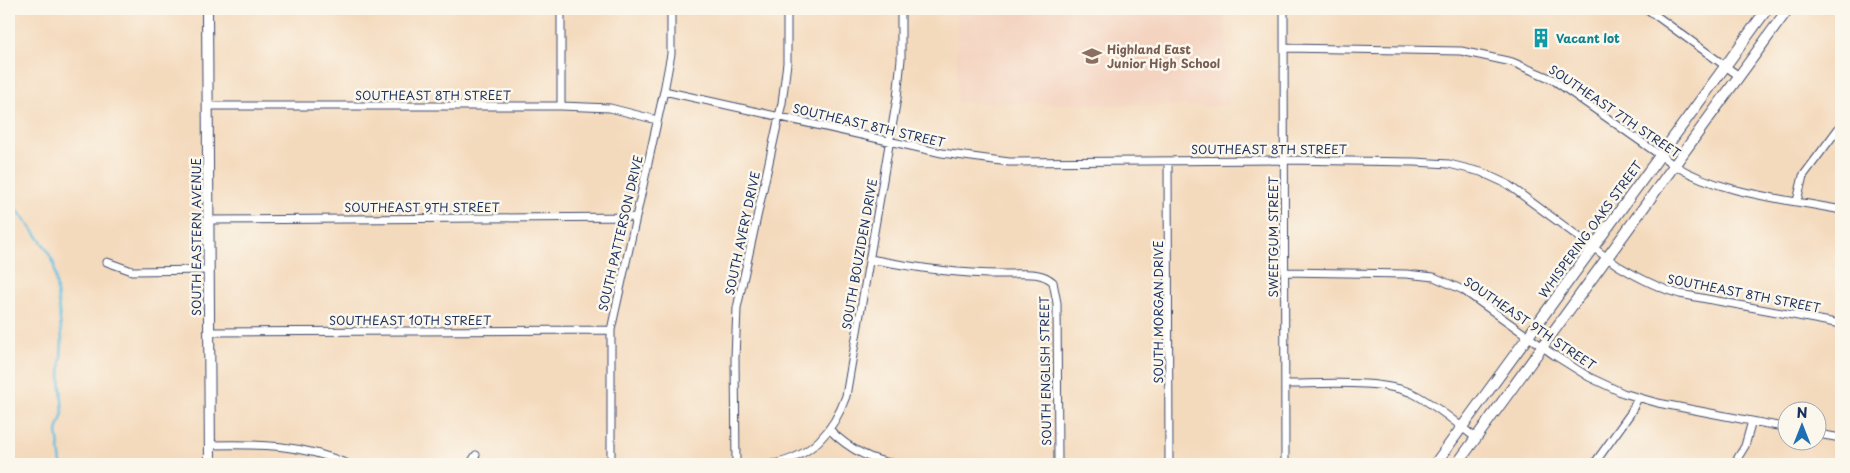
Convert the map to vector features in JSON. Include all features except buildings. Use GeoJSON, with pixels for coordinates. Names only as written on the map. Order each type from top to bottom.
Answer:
{"type":"FeatureCollection","features":[{"type":"Feature","properties":{"kind":"street","name":"SOUTH EASTERN AVENUE"},"geometry":{"type":"LineString","coordinates":[[207,9],[210,464]]}},
{"type":"Feature","properties":{"kind":"street"},"geometry":{"type":"LineString","coordinates":[[561,9],[561,106]]}},
{"type":"Feature","properties":{"kind":"street","name":"SOUTH PATTERSON DRIVE"},"geometry":{"type":"LineString","coordinates":[[611,464],[610,330],[672,54],[672,9]]}},
{"type":"Feature","properties":{"kind":"street","name":"SOUTH AVERY DRIVE"},"geometry":{"type":"LineString","coordinates":[[736,464],[734,358],[737,308],[779,117],[787,63],[787,9]]}},
{"type":"Feature","properties":{"kind":"street","name":"SOUTH BOUZIDEN DRIVE"},"geometry":{"type":"LineString","coordinates":[[772,464],[791,460],[823,438],[838,417],[846,396],[900,76],[901,9]]}},
{"type":"Feature","properties":{"kind":"street","name":"SWEETGUM STREET"},"geometry":{"type":"LineString","coordinates":[[1284,9],[1285,464]]}},
{"type":"Feature","properties":{"kind":"street"},"geometry":{"type":"LineString","coordinates":[[1648,9],[1739,76]]}},
{"type":"Feature","properties":{"kind":"street","name":"WHISPERING OAKS STREET"},"geometry":{"type":"LineString","coordinates":[[1435,464],[1767,9]]}},
{"type":"Feature","properties":{"kind":"street"},"geometry":{"type":"LineString","coordinates":[[1457,464],[1788,9]]}},
{"type":"Feature","properties":{"kind":"street","name":"SOUTHEAST 7TH STREET"},"geometry":{"type":"LineString","coordinates":[[1284,48],[1460,51],[1512,62],[1552,80],[1674,166],[1698,178],[1720,186],[1841,210]]}},
{"type":"Feature","properties":{"kind":"street","name":"SOUTHEAST 8TH STREET"},"geometry":{"type":"LineString","coordinates":[[664,91],[890,142],[964,157],[1009,162],[1284,160],[1433,163],[1468,168],[1507,184],[1607,257],[1636,276],[1670,291],[1841,324]]}},
{"type":"Feature","properties":{"kind":"street","name":"SOUTHEAST 8TH STREET"},"geometry":{"type":"LineString","coordinates":[[208,106],[561,106],[610,108],[657,120]]}},
{"type":"Feature","properties":{"kind":"street"},"geometry":{"type":"LineString","coordinates":[[1798,201],[1804,176],[1841,125]]}},
{"type":"Feature","properties":{"kind":"street","name":"SOUTH MORGAN DRIVE"},"geometry":{"type":"LineString","coordinates":[[1168,160],[1169,464]]}},
{"type":"Feature","properties":{"kind":"street","name":"SOUTHEAST 9TH STREET"},"geometry":{"type":"LineString","coordinates":[[209,220],[636,217]]}},
{"type":"Feature","properties":{"kind":"street","name":"SOUTH ENGLISH STREET"},"geometry":{"type":"LineString","coordinates":[[870,259],[926,269],[983,274],[1036,274],[1050,279],[1055,287],[1057,303],[1058,464]]}},
{"type":"Feature","properties":{"kind":"street"},"geometry":{"type":"LineString","coordinates":[[107,262],[132,271],[209,270]]}},
{"type":"Feature","properties":{"kind":"street","name":"SOUTHEAST 9TH STREET"},"geometry":{"type":"LineString","coordinates":[[1284,272],[1406,274],[1434,277],[1463,290],[1542,346],[1606,386],[1638,398],[1778,426]]}},
{"type":"Feature","properties":{"kind":"street","name":"SOUTHEAST 10TH STREET"},"geometry":{"type":"LineString","coordinates":[[209,332],[610,330]]}},
{"type":"Feature","properties":{"kind":"street"},"geometry":{"type":"LineString","coordinates":[[1285,384],[1394,387],[1415,394],[1476,438]]}},
{"type":"Feature","properties":{"kind":"street"},"geometry":{"type":"LineString","coordinates":[[1594,464],[1630,414],[1638,398]]}},
{"type":"Feature","properties":{"kind":"street"},"geometry":{"type":"LineString","coordinates":[[1734,464],[1745,446],[1752,421]]}},
{"type":"Feature","properties":{"kind":"street"},"geometry":{"type":"LineString","coordinates":[[830,430],[859,452],[880,461],[897,464]]}},
{"type":"Feature","properties":{"kind":"street"},"geometry":{"type":"LineString","coordinates":[[1828,436],[1841,438]]}},
{"type":"Feature","properties":{"kind":"street"},"geometry":{"type":"LineString","coordinates":[[210,445],[253,444],[296,447],[348,464]]}},
{"type":"Feature","properties":{"kind":"street"},"geometry":{"type":"LineString","coordinates":[[470,464],[476,455]]}},
{"type":"Feature","properties":{"kind":"shaded area","name":"Highland East Junior High School"},"geometry":{"type":"Polygon","coordinates":[[[957,9],[1224,9],[1229,106],[957,103],[957,9]]]}},
{"type":"Feature","properties":{"kind":"waterway"},"geometry":{"type":"LineString","coordinates":[[9,200],[46,248],[54,264],[62,339],[60,376],[63,413],[57,431],[61,464]]}},
{"type":"Feature","properties":{"kind":"place","name":"Vacant lot"},"geometry":{"type":"Point","coordinates":[1541,38]}},
{"type":"Feature","properties":{"kind":"place","name":"Highland East Junior High School"},"geometry":{"type":"Point","coordinates":[1092,56]}}]}
